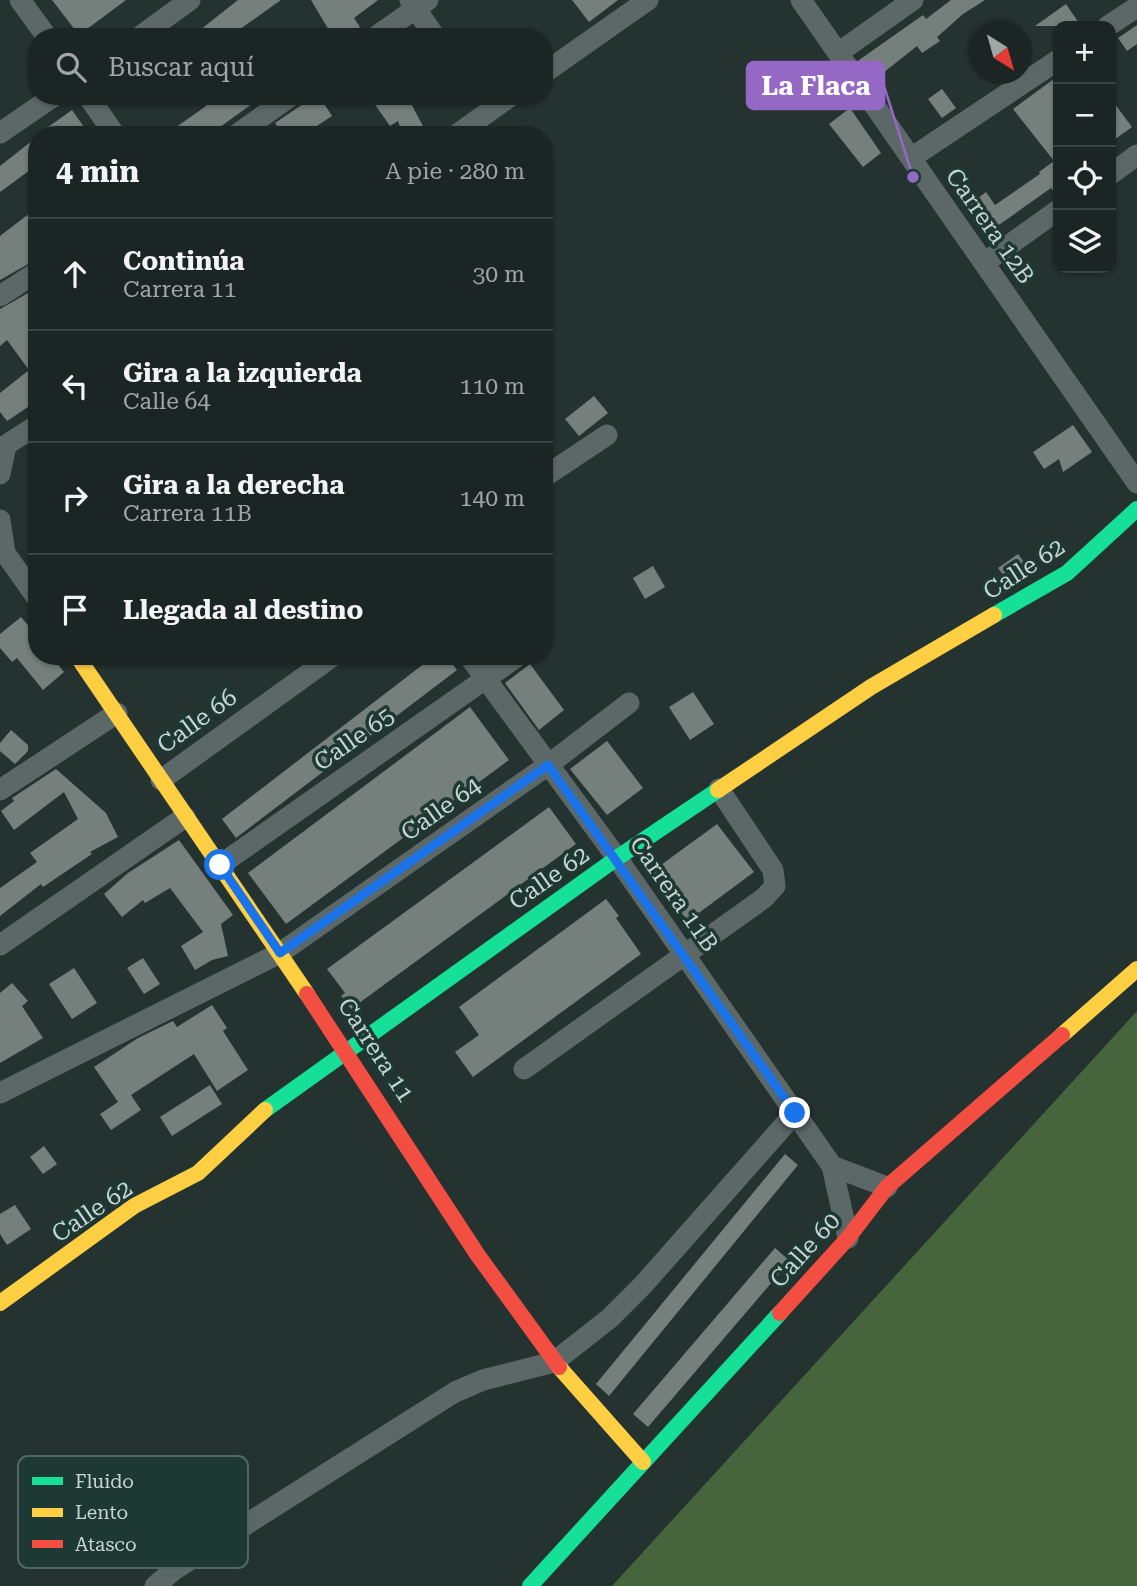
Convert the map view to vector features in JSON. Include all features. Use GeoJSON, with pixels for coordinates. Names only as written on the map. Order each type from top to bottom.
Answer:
{"type":"FeatureCollection","features":[{"type":"Feature","properties":{"kind":"street"},"geometry":{"type":"LineString","coordinates":[[20,0],[40,28]]}},
{"type":"Feature","properties":{"kind":"street"},"geometry":{"type":"LineString","coordinates":[[151,28],[190,0]]}},
{"type":"Feature","properties":{"kind":"street"},"geometry":{"type":"LineString","coordinates":[[553,67],[648,0]]}},
{"type":"Feature","properties":{"kind":"street","name":"Carrera 12B"},"geometry":{"type":"LineString","coordinates":[[801,0],[1137,483]]}},
{"type":"Feature","properties":{"kind":"street"},"geometry":{"type":"LineString","coordinates":[[838,53],[913,0]]}},
{"type":"Feature","properties":{"kind":"street"},"geometry":{"type":"LineString","coordinates":[[386,28],[418,3],[430,28]]}},
{"type":"Feature","properties":{"kind":"street"},"geometry":{"type":"LineString","coordinates":[[1116,21],[1137,7]]}},
{"type":"Feature","properties":{"kind":"street"},"geometry":{"type":"LineString","coordinates":[[911,158],[1053,63]]}},
{"type":"Feature","properties":{"kind":"street"},"geometry":{"type":"LineString","coordinates":[[0,133],[41,105]]}},
{"type":"Feature","properties":{"kind":"street"},"geometry":{"type":"LineString","coordinates":[[94,105],[109,126]]}},
{"type":"Feature","properties":{"kind":"street"},"geometry":{"type":"LineString","coordinates":[[249,126],[278,105]]}},
{"type":"Feature","properties":{"kind":"street"},"geometry":{"type":"LineString","coordinates":[[464,126],[482,105]]}},
{"type":"Feature","properties":{"kind":"street"},"geometry":{"type":"LineString","coordinates":[[1116,170],[1137,155]]}},
{"type":"Feature","properties":{"kind":"street"},"geometry":{"type":"LineString","coordinates":[[984,263],[1053,214]]}},
{"type":"Feature","properties":{"kind":"street"},"geometry":{"type":"LineString","coordinates":[[0,296],[28,278]]}},
{"type":"Feature","properties":{"kind":"street"},"geometry":{"type":"LineString","coordinates":[[0,474],[3,447],[28,431]]}},
{"type":"Feature","properties":{"kind":"street"},"geometry":{"type":"LineString","coordinates":[[553,471],[607,435]]}},
{"type":"Feature","properties":{"kind":"street","name":"Calle 62"},"geometry":{"type":"LineString","coordinates":[[0,1303],[134,1206],[198,1173],[272,1104],[345,1049],[617,858],[871,687],[1067,573],[1137,509]]}},
{"type":"Feature","properties":{"kind":"street"},"geometry":{"type":"LineString","coordinates":[[0,520],[3,549],[28,585]]}},
{"type":"Feature","properties":{"kind":"street","name":"Carrera 11"},"geometry":{"type":"LineString","coordinates":[[83,665],[345,1049],[477,1254],[554,1362],[643,1462]]}},
{"type":"Feature","properties":{"kind":"street","name":"Calle 66"},"geometry":{"type":"LineString","coordinates":[[161,779],[320,665]]}},
{"type":"Feature","properties":{"kind":"street","name":"Carrera 11B"},"geometry":{"type":"LineString","coordinates":[[476,665],[617,858],[832,1166],[848,1238]]}},
{"type":"Feature","properties":{"kind":"street","name":"Calle 65"},"geometry":{"type":"LineString","coordinates":[[220,865],[505,665]]}},
{"type":"Feature","properties":{"kind":"street","name":"Calle 64"},"geometry":{"type":"LineString","coordinates":[[0,1093],[280,953],[548,765],[629,704]]}},
{"type":"Feature","properties":{"kind":"street"},"geometry":{"type":"LineString","coordinates":[[0,790],[117,713]]}},
{"type":"Feature","properties":{"kind":"street"},"geometry":{"type":"LineString","coordinates":[[524,1069],[764,898],[775,887],[773,870],[719,789]]}},
{"type":"Feature","properties":{"kind":"street"},"geometry":{"type":"LineString","coordinates":[[0,945],[185,817]]}},
{"type":"Feature","properties":{"kind":"street","name":"Calle 60"},"geometry":{"type":"LineString","coordinates":[[530,1586],[848,1238],[887,1187],[1137,969]]}},
{"type":"Feature","properties":{"kind":"street"},"geometry":{"type":"LineString","coordinates":[[248,1523],[455,1392],[483,1380],[554,1362],[610,1318],[643,1286],[795,1113]]}},
{"type":"Feature","properties":{"kind":"street"},"geometry":{"type":"LineString","coordinates":[[832,1166],[887,1187]]}},
{"type":"Feature","properties":{"kind":"street"},"geometry":{"type":"LineString","coordinates":[[155,1586],[177,1568]]}},
{"type":"Feature","properties":{"kind":"green space"},"geometry":{"type":"Polygon","coordinates":[[[1137,1011],[1137,1586],[612,1586],[1137,1011]]]}},
{"type":"Feature","properties":{"kind":"building"},"geometry":{"type":"Polygon","coordinates":[[[52,0],[126,0],[88,28],[74,28],[52,0]]]}},
{"type":"Feature","properties":{"kind":"building"},"geometry":{"type":"Polygon","coordinates":[[[238,0],[281,0],[242,28],[202,28],[238,0]]]}},
{"type":"Feature","properties":{"kind":"building"},"geometry":{"type":"Polygon","coordinates":[[[311,0],[378,0],[354,18],[359,28],[328,28],[311,0]]]}},
{"type":"Feature","properties":{"kind":"building"},"geometry":{"type":"Polygon","coordinates":[[[572,0],[618,0],[589,22],[572,0]]]}},
{"type":"Feature","properties":{"kind":"building"},"geometry":{"type":"Polygon","coordinates":[[[951,0],[985,0],[963,14],[937,37],[940,41],[922,53],[917,46],[873,81],[859,60],[923,15],[926,19],[951,0]]]}},
{"type":"Feature","properties":{"kind":"building"},"geometry":{"type":"Polygon","coordinates":[[[1066,4],[1078,21],[1053,21],[1053,26],[1035,26],[1066,4]]]}},
{"type":"Feature","properties":{"kind":"building"},"geometry":{"type":"Polygon","coordinates":[[[1137,25],[1137,44],[1127,51],[1118,38],[1137,25]]]}},
{"type":"Feature","properties":{"kind":"building"},"geometry":{"type":"Polygon","coordinates":[[[1053,80],[1053,160],[1013,109],[1053,80]]]}},
{"type":"Feature","properties":{"kind":"building"},"geometry":{"type":"Polygon","coordinates":[[[942,89],[956,108],[942,118],[928,99],[942,89]]]}},
{"type":"Feature","properties":{"kind":"building"},"geometry":{"type":"Polygon","coordinates":[[[251,105],[221,126],[178,126],[206,106],[251,105]]]}},
{"type":"Feature","properties":{"kind":"building"},"geometry":{"type":"Polygon","coordinates":[[[302,105],[325,105],[332,116],[317,126],[277,126],[275,123],[302,105]]]}},
{"type":"Feature","properties":{"kind":"building"},"geometry":{"type":"Polygon","coordinates":[[[375,105],[412,105],[423,126],[400,126],[398,121],[390,126],[375,105]]]}},
{"type":"Feature","properties":{"kind":"building"},"geometry":{"type":"Polygon","coordinates":[[[1116,106],[1132,127],[1116,138],[1116,106]]]}},
{"type":"Feature","properties":{"kind":"building"},"geometry":{"type":"Polygon","coordinates":[[[850,108],[881,153],[863,167],[829,124],[850,108]]]}},
{"type":"Feature","properties":{"kind":"building"},"geometry":{"type":"Polygon","coordinates":[[[72,110],[83,126],[50,126],[72,110]]]}},
{"type":"Feature","properties":{"kind":"building"},"geometry":{"type":"Polygon","coordinates":[[[28,144],[28,172],[0,192],[0,166],[28,144]]]}},
{"type":"Feature","properties":{"kind":"building"},"geometry":{"type":"Polygon","coordinates":[[[1053,162],[1053,191],[1051,188],[989,232],[970,204],[986,192],[995,205],[1040,174],[1039,172],[1053,162]]]}},
{"type":"Feature","properties":{"kind":"building"},"geometry":{"type":"Polygon","coordinates":[[[28,215],[28,264],[0,280],[0,236],[28,215]]]}},
{"type":"Feature","properties":{"kind":"building"},"geometry":{"type":"Polygon","coordinates":[[[28,293],[28,369],[7,340],[0,346],[0,309],[28,293]]]}},
{"type":"Feature","properties":{"kind":"building"},"geometry":{"type":"Polygon","coordinates":[[[28,371],[28,407],[7,421],[0,412],[0,393],[28,371]]]}},
{"type":"Feature","properties":{"kind":"building"},"geometry":{"type":"Polygon","coordinates":[[[594,396],[608,413],[579,436],[565,419],[594,396]]]}},
{"type":"Feature","properties":{"kind":"building"},"geometry":{"type":"Polygon","coordinates":[[[1073,425],[1092,452],[1063,472],[1059,459],[1044,469],[1033,452],[1073,425]]]}},
{"type":"Feature","properties":{"kind":"building"},"geometry":{"type":"Polygon","coordinates":[[[1018,554],[1029,569],[1009,583],[998,568],[1018,554]]]}},
{"type":"Feature","properties":{"kind":"building"},"geometry":{"type":"Polygon","coordinates":[[[653,566],[665,587],[645,599],[633,578],[653,566]]]}},
{"type":"Feature","properties":{"kind":"building"},"geometry":{"type":"Polygon","coordinates":[[[21,617],[28,625],[28,665],[58,665],[64,672],[43,690],[17,658],[12,662],[0,648],[0,634],[21,617]]]}},
{"type":"Feature","properties":{"kind":"building"},"geometry":{"type":"Polygon","coordinates":[[[422,665],[453,665],[457,670],[236,838],[222,819],[422,665]]]}},
{"type":"Feature","properties":{"kind":"building"},"geometry":{"type":"Polygon","coordinates":[[[531,665],[564,710],[539,730],[505,683],[531,665]]]}},
{"type":"Feature","properties":{"kind":"building"},"geometry":{"type":"Polygon","coordinates":[[[693,692],[714,724],[690,740],[669,707],[693,692]]]}},
{"type":"Feature","properties":{"kind":"building"},"geometry":{"type":"Polygon","coordinates":[[[470,707],[509,760],[286,924],[248,873],[470,707]]]}},
{"type":"Feature","properties":{"kind":"building"},"geometry":{"type":"Polygon","coordinates":[[[11,730],[28,745],[28,751],[15,764],[0,751],[0,743],[11,730]]]}},
{"type":"Feature","properties":{"kind":"building"},"geometry":{"type":"Polygon","coordinates":[[[607,741],[643,788],[607,815],[570,769],[607,741]]]}},
{"type":"Feature","properties":{"kind":"building"},"geometry":{"type":"Polygon","coordinates":[[[56,769],[106,813],[118,837],[90,852],[92,854],[43,887],[41,884],[0,916],[0,888],[37,862],[30,853],[78,819],[64,792],[14,830],[1,811],[14,801],[12,798],[56,769]]]}},
{"type":"Feature","properties":{"kind":"building"},"geometry":{"type":"Polygon","coordinates":[[[549,807],[576,844],[351,1009],[341,996],[345,993],[327,969],[549,807]]]}},
{"type":"Feature","properties":{"kind":"building"},"geometry":{"type":"Polygon","coordinates":[[[717,824],[754,872],[688,921],[650,873],[717,824]]]}},
{"type":"Feature","properties":{"kind":"building"},"geometry":{"type":"Polygon","coordinates":[[[179,840],[233,915],[221,924],[228,956],[212,960],[195,970],[181,946],[203,932],[170,888],[145,903],[143,900],[122,917],[104,894],[128,873],[179,840]]]}},
{"type":"Feature","properties":{"kind":"building"},"geometry":{"type":"Polygon","coordinates":[[[606,899],[641,954],[473,1077],[455,1052],[479,1035],[459,1007],[606,899]]]}},
{"type":"Feature","properties":{"kind":"building"},"geometry":{"type":"Polygon","coordinates":[[[143,958],[160,984],[144,994],[127,968],[143,958]]]}},
{"type":"Feature","properties":{"kind":"building"},"geometry":{"type":"Polygon","coordinates":[[[74,968],[97,1003],[72,1019],[49,984],[74,968]]]}},
{"type":"Feature","properties":{"kind":"building"},"geometry":{"type":"Polygon","coordinates":[[[12,983],[28,1001],[22,1006],[43,1038],[0,1063],[0,993],[12,983]]]}},
{"type":"Feature","properties":{"kind":"building"},"geometry":{"type":"Polygon","coordinates":[[[212,1005],[227,1028],[223,1031],[248,1070],[217,1091],[194,1054],[131,1095],[141,1110],[111,1130],[100,1114],[118,1102],[94,1067],[138,1038],[173,1021],[177,1027],[212,1005]]]}},
{"type":"Feature","properties":{"kind":"building"},"geometry":{"type":"Polygon","coordinates":[[[210,1085],[222,1104],[172,1136],[160,1117],[210,1085]]]}},
{"type":"Feature","properties":{"kind":"building"},"geometry":{"type":"Polygon","coordinates":[[[44,1146],[57,1164],[43,1174],[30,1157],[44,1146]]]}},
{"type":"Feature","properties":{"kind":"building"},"geometry":{"type":"Polygon","coordinates":[[[785,1154],[798,1165],[609,1396],[596,1384],[785,1154]]]}},
{"type":"Feature","properties":{"kind":"building"},"geometry":{"type":"Polygon","coordinates":[[[15,1205],[31,1229],[7,1245],[0,1234],[0,1214],[15,1205]]]}},
{"type":"Feature","properties":{"kind":"building"},"geometry":{"type":"Polygon","coordinates":[[[775,1248],[790,1261],[648,1427],[633,1414],[775,1248]]]}},
{"type":"Feature","properties":{"kind":"traffic: fast"},"geometry":{"type":"LineString","coordinates":[[994,615],[1067,573],[1137,509]]}},
{"type":"Feature","properties":{"kind":"traffic: fast"},"geometry":{"type":"LineString","coordinates":[[265,1110],[617,858],[718,790]]}},
{"type":"Feature","properties":{"kind":"traffic: fast"},"geometry":{"type":"LineString","coordinates":[[530,1586],[780,1313]]}},
{"type":"Feature","properties":{"kind":"traffic: slow"},"geometry":{"type":"LineString","coordinates":[[718,790],[871,687],[994,615]]}},
{"type":"Feature","properties":{"kind":"traffic: slow"},"geometry":{"type":"LineString","coordinates":[[83,665],[307,994]]}},
{"type":"Feature","properties":{"kind":"traffic: slow"},"geometry":{"type":"LineString","coordinates":[[1062,1035],[1137,969]]}},
{"type":"Feature","properties":{"kind":"traffic: slow"},"geometry":{"type":"LineString","coordinates":[[0,1303],[134,1206],[198,1173],[265,1110]]}},
{"type":"Feature","properties":{"kind":"traffic: slow"},"geometry":{"type":"LineString","coordinates":[[559,1367],[643,1462]]}},
{"type":"Feature","properties":{"kind":"traffic: jam"},"geometry":{"type":"LineString","coordinates":[[307,994],[477,1254],[559,1367]]}},
{"type":"Feature","properties":{"kind":"traffic: jam"},"geometry":{"type":"LineString","coordinates":[[780,1313],[848,1238],[887,1187],[1062,1035]]}},
{"type":"Feature","properties":{"kind":"place","name":"La Flaca"},"geometry":{"type":"Point","coordinates":[913,177]}},
{"type":"Feature","properties":{"kind":"route"},"geometry":{"type":"LineString","coordinates":[[220,865],[280,953],[548,765],[617,858],[795,1113]]}}]}
